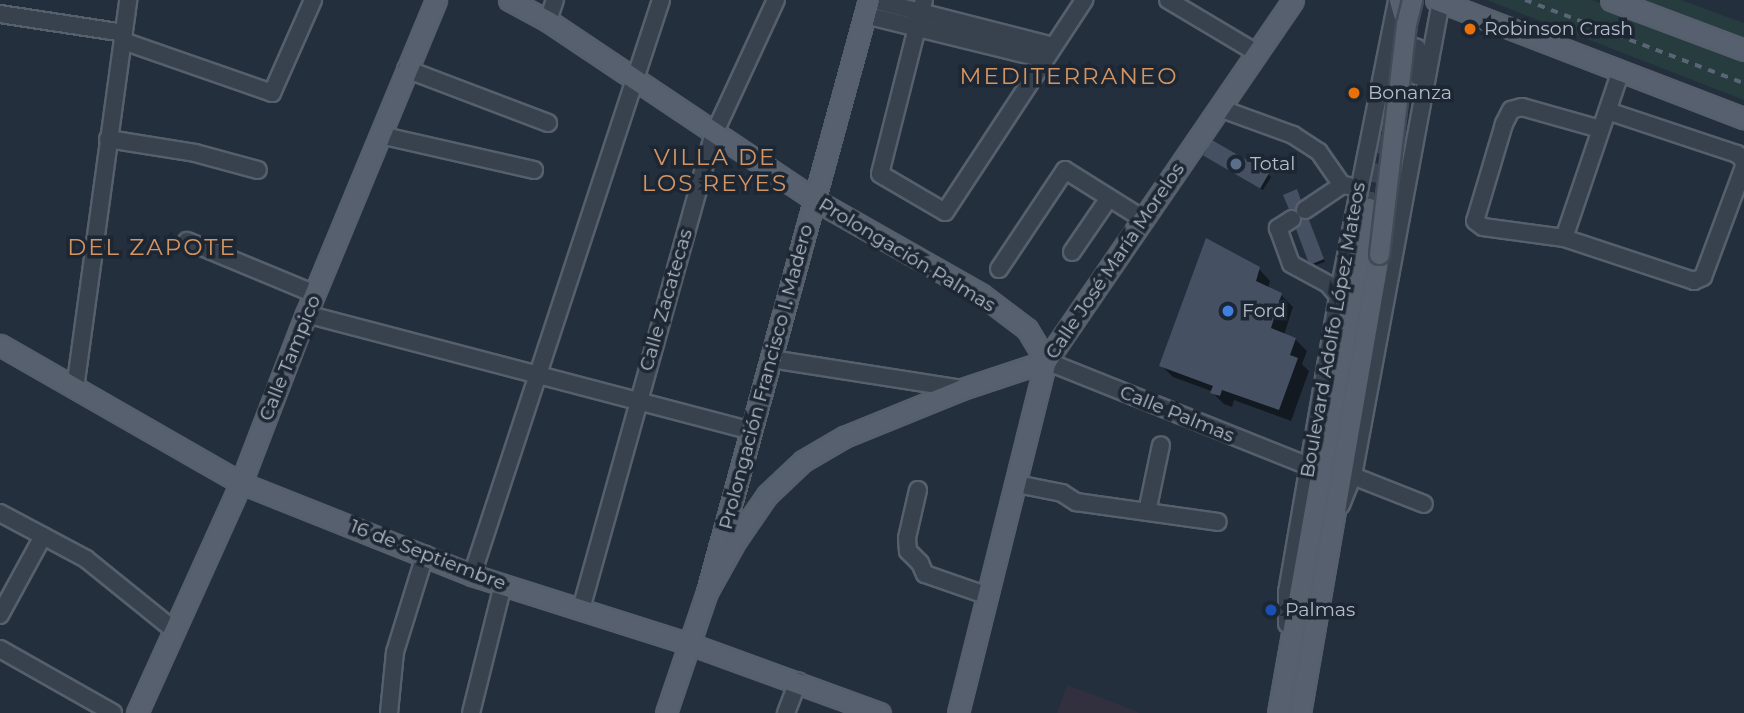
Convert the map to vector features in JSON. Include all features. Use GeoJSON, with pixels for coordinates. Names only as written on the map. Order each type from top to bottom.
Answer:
{"type":"FeatureCollection","features":[{"type":"Feature","properties":{"kind":"main road","name":"Calle Tampico"},"geometry":{"type":"LineString","coordinates":[[137,713],[241,483],[306,314],[436,0]]}},
{"type":"Feature","properties":{"kind":"main road","name":"Prolongación Palmas"},"geometry":{"type":"LineString","coordinates":[[509,0],[548,21],[815,200],[982,295],[1027,329],[1046,361]]}},
{"type":"Feature","properties":{"kind":"main road","name":"Calle José María Morelos"},"geometry":{"type":"LineString","coordinates":[[958,713],[1046,361],[1293,0]]}},
{"type":"Feature","properties":{"kind":"main road"},"geometry":{"type":"LineString","coordinates":[[1398,0],[1406,23]]}},
{"type":"Feature","properties":{"kind":"main road","name":"Boulevard Adolfo López Mateos"},"geometry":{"type":"LineString","coordinates":[[1300,713],[1379,254],[1406,23],[1412,0]]}},
{"type":"Feature","properties":{"kind":"main road"},"geometry":{"type":"LineString","coordinates":[[1611,0],[1744,50]]}},
{"type":"Feature","properties":{"kind":"main road"},"geometry":{"type":"LineString","coordinates":[[1439,1],[1744,118]]}},
{"type":"Feature","properties":{"kind":"main road","name":"Prolongación Francisco I. Madero"},"geometry":{"type":"LineString","coordinates":[[707,592],[869,5]]}},
{"type":"Feature","properties":{"kind":"main road","name":"Boulevard Adolfo López Mateos"},"geometry":{"type":"LineString","coordinates":[[1278,713],[1367,210]]}},
{"type":"Feature","properties":{"kind":"main road","name":"16 de Septiembre"},"geometry":{"type":"LineString","coordinates":[[0,345],[241,483],[472,575],[690,644],[880,713]]}},
{"type":"Feature","properties":{"kind":"main road"},"geometry":{"type":"LineString","coordinates":[[666,713],[707,592],[736,540],[767,495],[803,461],[844,437],[962,389],[1046,361]]}},
{"type":"Feature","properties":{"kind":"street"},"geometry":{"type":"LineString","coordinates":[[0,6],[1,0]]}},
{"type":"Feature","properties":{"kind":"street"},"geometry":{"type":"LineString","coordinates":[[75,389],[128,0]]}},
{"type":"Feature","properties":{"kind":"street"},"geometry":{"type":"LineString","coordinates":[[0,14],[123,37],[272,93],[313,0]]}},
{"type":"Feature","properties":{"kind":"street"},"geometry":{"type":"LineString","coordinates":[[548,21],[555,0]]}},
{"type":"Feature","properties":{"kind":"street"},"geometry":{"type":"LineString","coordinates":[[472,575],[661,0]]}},
{"type":"Feature","properties":{"kind":"street","name":"Calle Zacatecas"},"geometry":{"type":"LineString","coordinates":[[580,609],[637,399],[714,134],[776,0]]}},
{"type":"Feature","properties":{"kind":"street"},"geometry":{"type":"LineString","coordinates":[[920,13],[880,174],[945,212],[1084,0]]}},
{"type":"Feature","properties":{"kind":"street"},"geometry":{"type":"LineString","coordinates":[[1167,0],[1257,53]]}},
{"type":"Feature","properties":{"kind":"street","name":"Boulevard Adolfo López Mateos"},"geometry":{"type":"LineString","coordinates":[[1287,663],[1287,592],[1308,466],[1338,296],[1398,0]]}},
{"type":"Feature","properties":{"kind":"street","name":"Boulevard Adolfo López Mateos"},"geometry":{"type":"LineString","coordinates":[[1332,526],[1353,476],[1439,1]]}},
{"type":"Feature","properties":{"kind":"street"},"geometry":{"type":"LineString","coordinates":[[869,5],[920,13],[1048,53]]}},
{"type":"Feature","properties":{"kind":"street"},"geometry":{"type":"LineString","coordinates":[[1378,93],[1391,73],[1395,50],[1399,44],[1414,46],[1419,63],[1402,157],[1409,174]]}},
{"type":"Feature","properties":{"kind":"street"},"geometry":{"type":"LineString","coordinates":[[406,69],[548,123]]}},
{"type":"Feature","properties":{"kind":"street"},"geometry":{"type":"LineString","coordinates":[[1564,238],[1621,71]]}},
{"type":"Feature","properties":{"kind":"street"},"geometry":{"type":"LineString","coordinates":[[1600,130],[1522,107],[1511,110],[1504,124],[1475,221],[1483,227],[1564,238],[1694,281],[1703,277],[1744,167],[1737,153],[1608,111]]}},
{"type":"Feature","properties":{"kind":"street"},"geometry":{"type":"LineString","coordinates":[[1219,108],[1293,135],[1319,152],[1342,185]]}},
{"type":"Feature","properties":{"kind":"street"},"geometry":{"type":"LineString","coordinates":[[380,135],[534,170]]}},
{"type":"Feature","properties":{"kind":"street"},"geometry":{"type":"LineString","coordinates":[[108,139],[195,153],[258,170]]}},
{"type":"Feature","properties":{"kind":"street"},"geometry":{"type":"LineString","coordinates":[[999,269],[1065,170],[1143,219]]}},
{"type":"Feature","properties":{"kind":"street"},"geometry":{"type":"LineString","coordinates":[[1338,296],[1328,284],[1291,264],[1278,228],[1342,185],[1359,188]]}},
{"type":"Feature","properties":{"kind":"street"},"geometry":{"type":"LineString","coordinates":[[1072,252],[1109,198]]}},
{"type":"Feature","properties":{"kind":"street"},"geometry":{"type":"LineString","coordinates":[[187,241],[315,294]]}},
{"type":"Feature","properties":{"kind":"street"},"geometry":{"type":"LineString","coordinates":[[306,314],[751,431]]}},
{"type":"Feature","properties":{"kind":"street"},"geometry":{"type":"LineString","coordinates":[[771,359],[962,389]]}},
{"type":"Feature","properties":{"kind":"street","name":"Calle Palmas"},"geometry":{"type":"LineString","coordinates":[[1046,361],[1308,466]]}},
{"type":"Feature","properties":{"kind":"street"},"geometry":{"type":"LineString","coordinates":[[1147,512],[1161,445]]}},
{"type":"Feature","properties":{"kind":"street"},"geometry":{"type":"LineString","coordinates":[[1353,476],[1424,504]]}},
{"type":"Feature","properties":{"kind":"street"},"geometry":{"type":"LineString","coordinates":[[1017,484],[1062,492],[1076,502],[1218,522]]}},
{"type":"Feature","properties":{"kind":"street"},"geometry":{"type":"LineString","coordinates":[[918,490],[907,538],[908,551],[920,563],[925,573],[988,596]]}},
{"type":"Feature","properties":{"kind":"street"},"geometry":{"type":"LineString","coordinates":[[0,513],[86,559],[174,630]]}},
{"type":"Feature","properties":{"kind":"street"},"geometry":{"type":"LineString","coordinates":[[0,615],[43,536]]}},
{"type":"Feature","properties":{"kind":"street"},"geometry":{"type":"LineString","coordinates":[[389,713],[395,652],[425,555]]}},
{"type":"Feature","properties":{"kind":"street"},"geometry":{"type":"LineString","coordinates":[[471,713],[503,585]]}},
{"type":"Feature","properties":{"kind":"street"},"geometry":{"type":"LineString","coordinates":[[0,649],[113,713]]}},
{"type":"Feature","properties":{"kind":"street"},"geometry":{"type":"LineString","coordinates":[[786,713],[798,681]]}},
{"type":"Feature","properties":{"kind":"shaded area"},"geometry":{"type":"Polygon","coordinates":[[[1067,685],[1102,698],[1140,713],[1057,713],[1067,685]]]}},
{"type":"Feature","properties":{"kind":"green space"},"geometry":{"type":"Polygon","coordinates":[[[1487,0],[1592,0],[1744,58],[1744,100],[1487,0]]]}},
{"type":"Feature","properties":{"kind":"green space"},"geometry":{"type":"Polygon","coordinates":[[[1642,0],[1681,0],[1744,23],[1744,39],[1642,0]]]}},
{"type":"Feature","properties":{"kind":"building","name":"Total"},"geometry":{"type":"Polygon","coordinates":[[[1212,140],[1269,173],[1260,189],[1203,156],[1212,140]]]}},
{"type":"Feature","properties":{"kind":"building"},"geometry":{"type":"Polygon","coordinates":[[[1297,189],[1301,200],[1295,209],[1289,209],[1283,195],[1297,189]]]}},
{"type":"Feature","properties":{"kind":"building"},"geometry":{"type":"Polygon","coordinates":[[[1302,220],[1309,220],[1324,259],[1312,264],[1308,261],[1296,229],[1302,220]]]}},
{"type":"Feature","properties":{"kind":"building","name":"Ford"},"geometry":{"type":"Polygon","coordinates":[[[1206,238],[1260,267],[1256,281],[1282,293],[1271,328],[1296,338],[1290,355],[1298,358],[1279,410],[1222,390],[1220,396],[1210,393],[1213,386],[1159,366],[1206,238]]]}},
{"type":"Feature","properties":{"kind":"tunnel"},"geometry":{"type":"LineString","coordinates":[[1367,210],[1388,117]]}},
{"type":"Feature","properties":{"kind":"railway"},"geometry":{"type":"LineString","coordinates":[[1525,0],[1744,83]]}},
{"type":"Feature","properties":{"kind":"place","name":"Robinson Crash"},"geometry":{"type":"Point","coordinates":[1470,29]}},
{"type":"Feature","properties":{"kind":"place","name":"Bonanza"},"geometry":{"type":"Point","coordinates":[1354,93]}},
{"type":"Feature","properties":{"kind":"place","name":"Total"},"geometry":{"type":"Point","coordinates":[1236,164]}},
{"type":"Feature","properties":{"kind":"place","name":"Ford"},"geometry":{"type":"Point","coordinates":[1228,311]}},
{"type":"Feature","properties":{"kind":"place","name":"Palmas"},"geometry":{"type":"Point","coordinates":[1271,610]}},
{"type":"Feature","properties":{"kind":"district","name":"MEDITERRANEO"},"geometry":{"type":"Point","coordinates":[1069,76]}},
{"type":"Feature","properties":{"kind":"district","name":"VILLA DE LOS REYES"},"geometry":{"type":"Point","coordinates":[715,170]}},
{"type":"Feature","properties":{"kind":"district","name":"DEL ZAPOTE"},"geometry":{"type":"Point","coordinates":[152,247]}}]}
